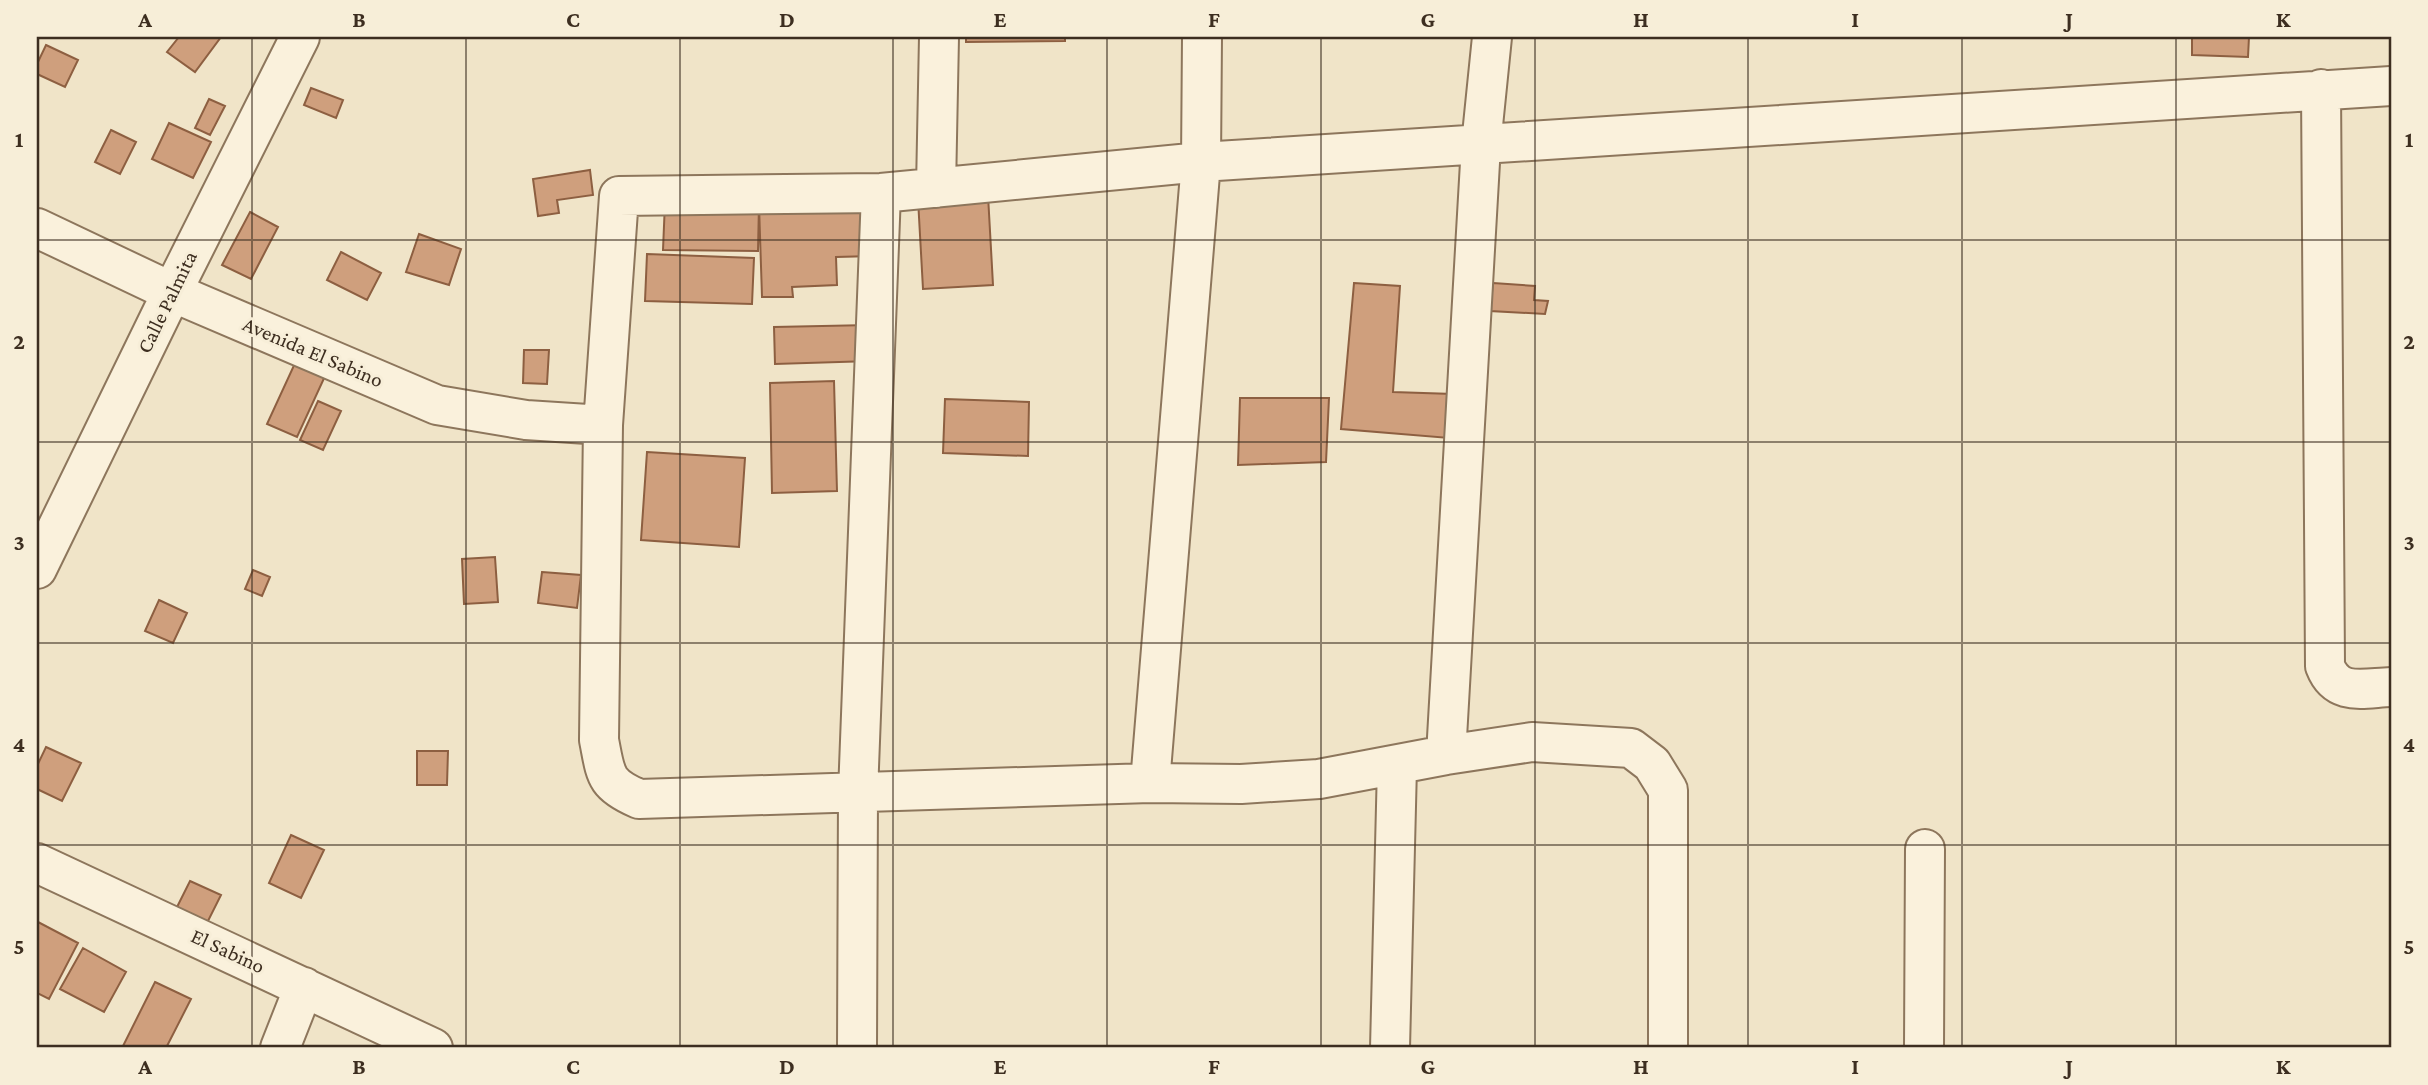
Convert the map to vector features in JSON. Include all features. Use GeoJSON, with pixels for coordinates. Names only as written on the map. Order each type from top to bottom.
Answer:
{"type":"FeatureCollection","features":[{"type":"Feature","properties":{"kind":"street","name":"Calle Palmita"},"geometry":{"type":"LineString","coordinates":[[37,569],[300,37]]}},
{"type":"Feature","properties":{"kind":"street"},"geometry":{"type":"LineString","coordinates":[[936,188],[939,37]]}},
{"type":"Feature","properties":{"kind":"street"},"geometry":{"type":"LineString","coordinates":[[1150,783],[1201,162],[1202,37]]}},
{"type":"Feature","properties":{"kind":"street"},"geometry":{"type":"LineString","coordinates":[[1446,755],[1481,145],[1492,37]]}},
{"type":"Feature","properties":{"kind":"street"},"geometry":{"type":"LineString","coordinates":[[1668,1048],[1668,790],[1652,764],[1631,748],[1532,742],[1319,779],[1241,784],[1150,783],[639,799],[618,790],[605,772],[599,740],[603,425],[619,196],[881,193],[1201,162],[2391,86]]}},
{"type":"Feature","properties":{"kind":"street"},"geometry":{"type":"LineString","coordinates":[[2320,89],[2325,666],[2330,680],[2342,688],[2391,687]]}},
{"type":"Feature","properties":{"kind":"street"},"geometry":{"type":"LineString","coordinates":[[857,1048],[858,793],[881,193]]}},
{"type":"Feature","properties":{"kind":"street","name":"Avenida El Sabino"},"geometry":{"type":"LineString","coordinates":[[37,228],[172,292],[437,405],[526,420],[603,425]]}},
{"type":"Feature","properties":{"kind":"street"},"geometry":{"type":"LineString","coordinates":[[1390,1048],[1396,766]]}},
{"type":"Feature","properties":{"kind":"street"},"geometry":{"type":"LineString","coordinates":[[1924,1048],[1925,849]]}},
{"type":"Feature","properties":{"kind":"street","name":"El Sabino"},"geometry":{"type":"LineString","coordinates":[[37,863],[426,1044]]}},
{"type":"Feature","properties":{"kind":"street"},"geometry":{"type":"LineString","coordinates":[[280,1048],[304,987]]}},
{"type":"Feature","properties":{"kind":"building"},"geometry":{"type":"Polygon","coordinates":[[[179,37],[221,37],[195,72],[167,52],[179,37]]]}},
{"type":"Feature","properties":{"kind":"building"},"geometry":{"type":"Polygon","coordinates":[[[966,37],[1065,37],[1065,41],[966,42],[966,37]]]}},
{"type":"Feature","properties":{"kind":"building"},"geometry":{"type":"Polygon","coordinates":[[[2192,37],[2249,37],[2248,57],[2192,55],[2192,37]]]}},
{"type":"Feature","properties":{"kind":"building"},"geometry":{"type":"Polygon","coordinates":[[[46,45],[78,60],[65,87],[37,74],[37,64],[46,45]]]}},
{"type":"Feature","properties":{"kind":"building"},"geometry":{"type":"Polygon","coordinates":[[[311,88],[343,100],[336,118],[304,105],[311,88]]]}},
{"type":"Feature","properties":{"kind":"building"},"geometry":{"type":"Polygon","coordinates":[[[209,99],[225,106],[210,135],[195,128],[209,99]]]}},
{"type":"Feature","properties":{"kind":"building"},"geometry":{"type":"Polygon","coordinates":[[[169,123],[211,142],[193,178],[152,159],[169,123]]]}},
{"type":"Feature","properties":{"kind":"building"},"geometry":{"type":"Polygon","coordinates":[[[111,130],[136,142],[120,174],[95,162],[111,130]]]}},
{"type":"Feature","properties":{"kind":"building"},"geometry":{"type":"Polygon","coordinates":[[[590,170],[593,195],[557,200],[559,213],[538,216],[533,179],[590,170]]]}},
{"type":"Feature","properties":{"kind":"building"},"geometry":{"type":"Polygon","coordinates":[[[988,195],[993,285],[923,289],[918,199],[988,195]]]}},
{"type":"Feature","properties":{"kind":"building"},"geometry":{"type":"Polygon","coordinates":[[[871,201],[873,256],[836,257],[837,285],[792,287],[793,297],[762,297],[759,205],[871,201]]]}},
{"type":"Feature","properties":{"kind":"building"},"geometry":{"type":"Polygon","coordinates":[[[665,202],[759,204],[758,251],[663,250],[665,202]]]}},
{"type":"Feature","properties":{"kind":"building"},"geometry":{"type":"Polygon","coordinates":[[[250,212],[278,227],[251,279],[222,265],[250,212]]]}},
{"type":"Feature","properties":{"kind":"building"},"geometry":{"type":"Polygon","coordinates":[[[419,234],[461,249],[449,285],[406,272],[419,234]]]}},
{"type":"Feature","properties":{"kind":"building"},"geometry":{"type":"Polygon","coordinates":[[[341,252],[381,273],[367,300],[327,280],[341,252]]]}},
{"type":"Feature","properties":{"kind":"building"},"geometry":{"type":"Polygon","coordinates":[[[647,254],[754,258],[752,304],[645,301],[647,254]]]}},
{"type":"Feature","properties":{"kind":"building"},"geometry":{"type":"Polygon","coordinates":[[[1354,283],[1400,286],[1393,392],[1453,394],[1449,438],[1341,429],[1354,283]]]}},
{"type":"Feature","properties":{"kind":"building"},"geometry":{"type":"Polygon","coordinates":[[[1493,283],[1535,286],[1534,300],[1548,301],[1545,314],[1490,311],[1493,283]]]}},
{"type":"Feature","properties":{"kind":"building"},"geometry":{"type":"Polygon","coordinates":[[[870,325],[871,361],[775,364],[774,327],[870,325]]]}},
{"type":"Feature","properties":{"kind":"building"},"geometry":{"type":"Polygon","coordinates":[[[524,350],[549,350],[547,384],[523,383],[524,350]]]}},
{"type":"Feature","properties":{"kind":"building"},"geometry":{"type":"Polygon","coordinates":[[[296,361],[326,374],[297,437],[267,424],[296,361]]]}},
{"type":"Feature","properties":{"kind":"building"},"geometry":{"type":"Polygon","coordinates":[[[834,381],[837,491],[772,493],[770,383],[834,381]]]}},
{"type":"Feature","properties":{"kind":"building"},"geometry":{"type":"Polygon","coordinates":[[[1240,398],[1329,398],[1326,462],[1238,465],[1240,398]]]}},
{"type":"Feature","properties":{"kind":"building"},"geometry":{"type":"Polygon","coordinates":[[[945,399],[1029,402],[1028,456],[943,453],[945,399]]]}},
{"type":"Feature","properties":{"kind":"building"},"geometry":{"type":"Polygon","coordinates":[[[318,401],[341,411],[323,450],[300,440],[318,401]]]}},
{"type":"Feature","properties":{"kind":"building"},"geometry":{"type":"Polygon","coordinates":[[[647,452],[745,458],[739,547],[641,540],[647,452]]]}},
{"type":"Feature","properties":{"kind":"building"},"geometry":{"type":"Polygon","coordinates":[[[495,557],[498,602],[464,604],[462,559],[495,557]]]}},
{"type":"Feature","properties":{"kind":"building"},"geometry":{"type":"Polygon","coordinates":[[[253,570],[270,577],[262,596],[245,589],[253,570]]]}},
{"type":"Feature","properties":{"kind":"building"},"geometry":{"type":"Polygon","coordinates":[[[542,572],[581,575],[577,608],[538,603],[542,572]]]}},
{"type":"Feature","properties":{"kind":"building"},"geometry":{"type":"Polygon","coordinates":[[[159,600],[187,613],[173,643],[145,631],[159,600]]]}},
{"type":"Feature","properties":{"kind":"building"},"geometry":{"type":"Polygon","coordinates":[[[46,747],[81,763],[62,801],[37,789],[37,766],[46,747]]]}},
{"type":"Feature","properties":{"kind":"building"},"geometry":{"type":"Polygon","coordinates":[[[417,751],[448,751],[447,785],[417,785],[417,751]]]}},
{"type":"Feature","properties":{"kind":"building"},"geometry":{"type":"Polygon","coordinates":[[[291,835],[324,850],[301,898],[269,883],[291,835]]]}},
{"type":"Feature","properties":{"kind":"building"},"geometry":{"type":"Polygon","coordinates":[[[190,881],[221,895],[207,923],[176,909],[190,881]]]}},
{"type":"Feature","properties":{"kind":"building"},"geometry":{"type":"Polygon","coordinates":[[[38,922],[78,943],[49,999],[37,993],[38,922]]]}},
{"type":"Feature","properties":{"kind":"building"},"geometry":{"type":"Polygon","coordinates":[[[83,948],[126,972],[104,1012],[60,989],[83,948]]]}},
{"type":"Feature","properties":{"kind":"building"},"geometry":{"type":"Polygon","coordinates":[[[155,982],[191,999],[166,1048],[127,1048],[123,1046],[155,982]]]}}]}
